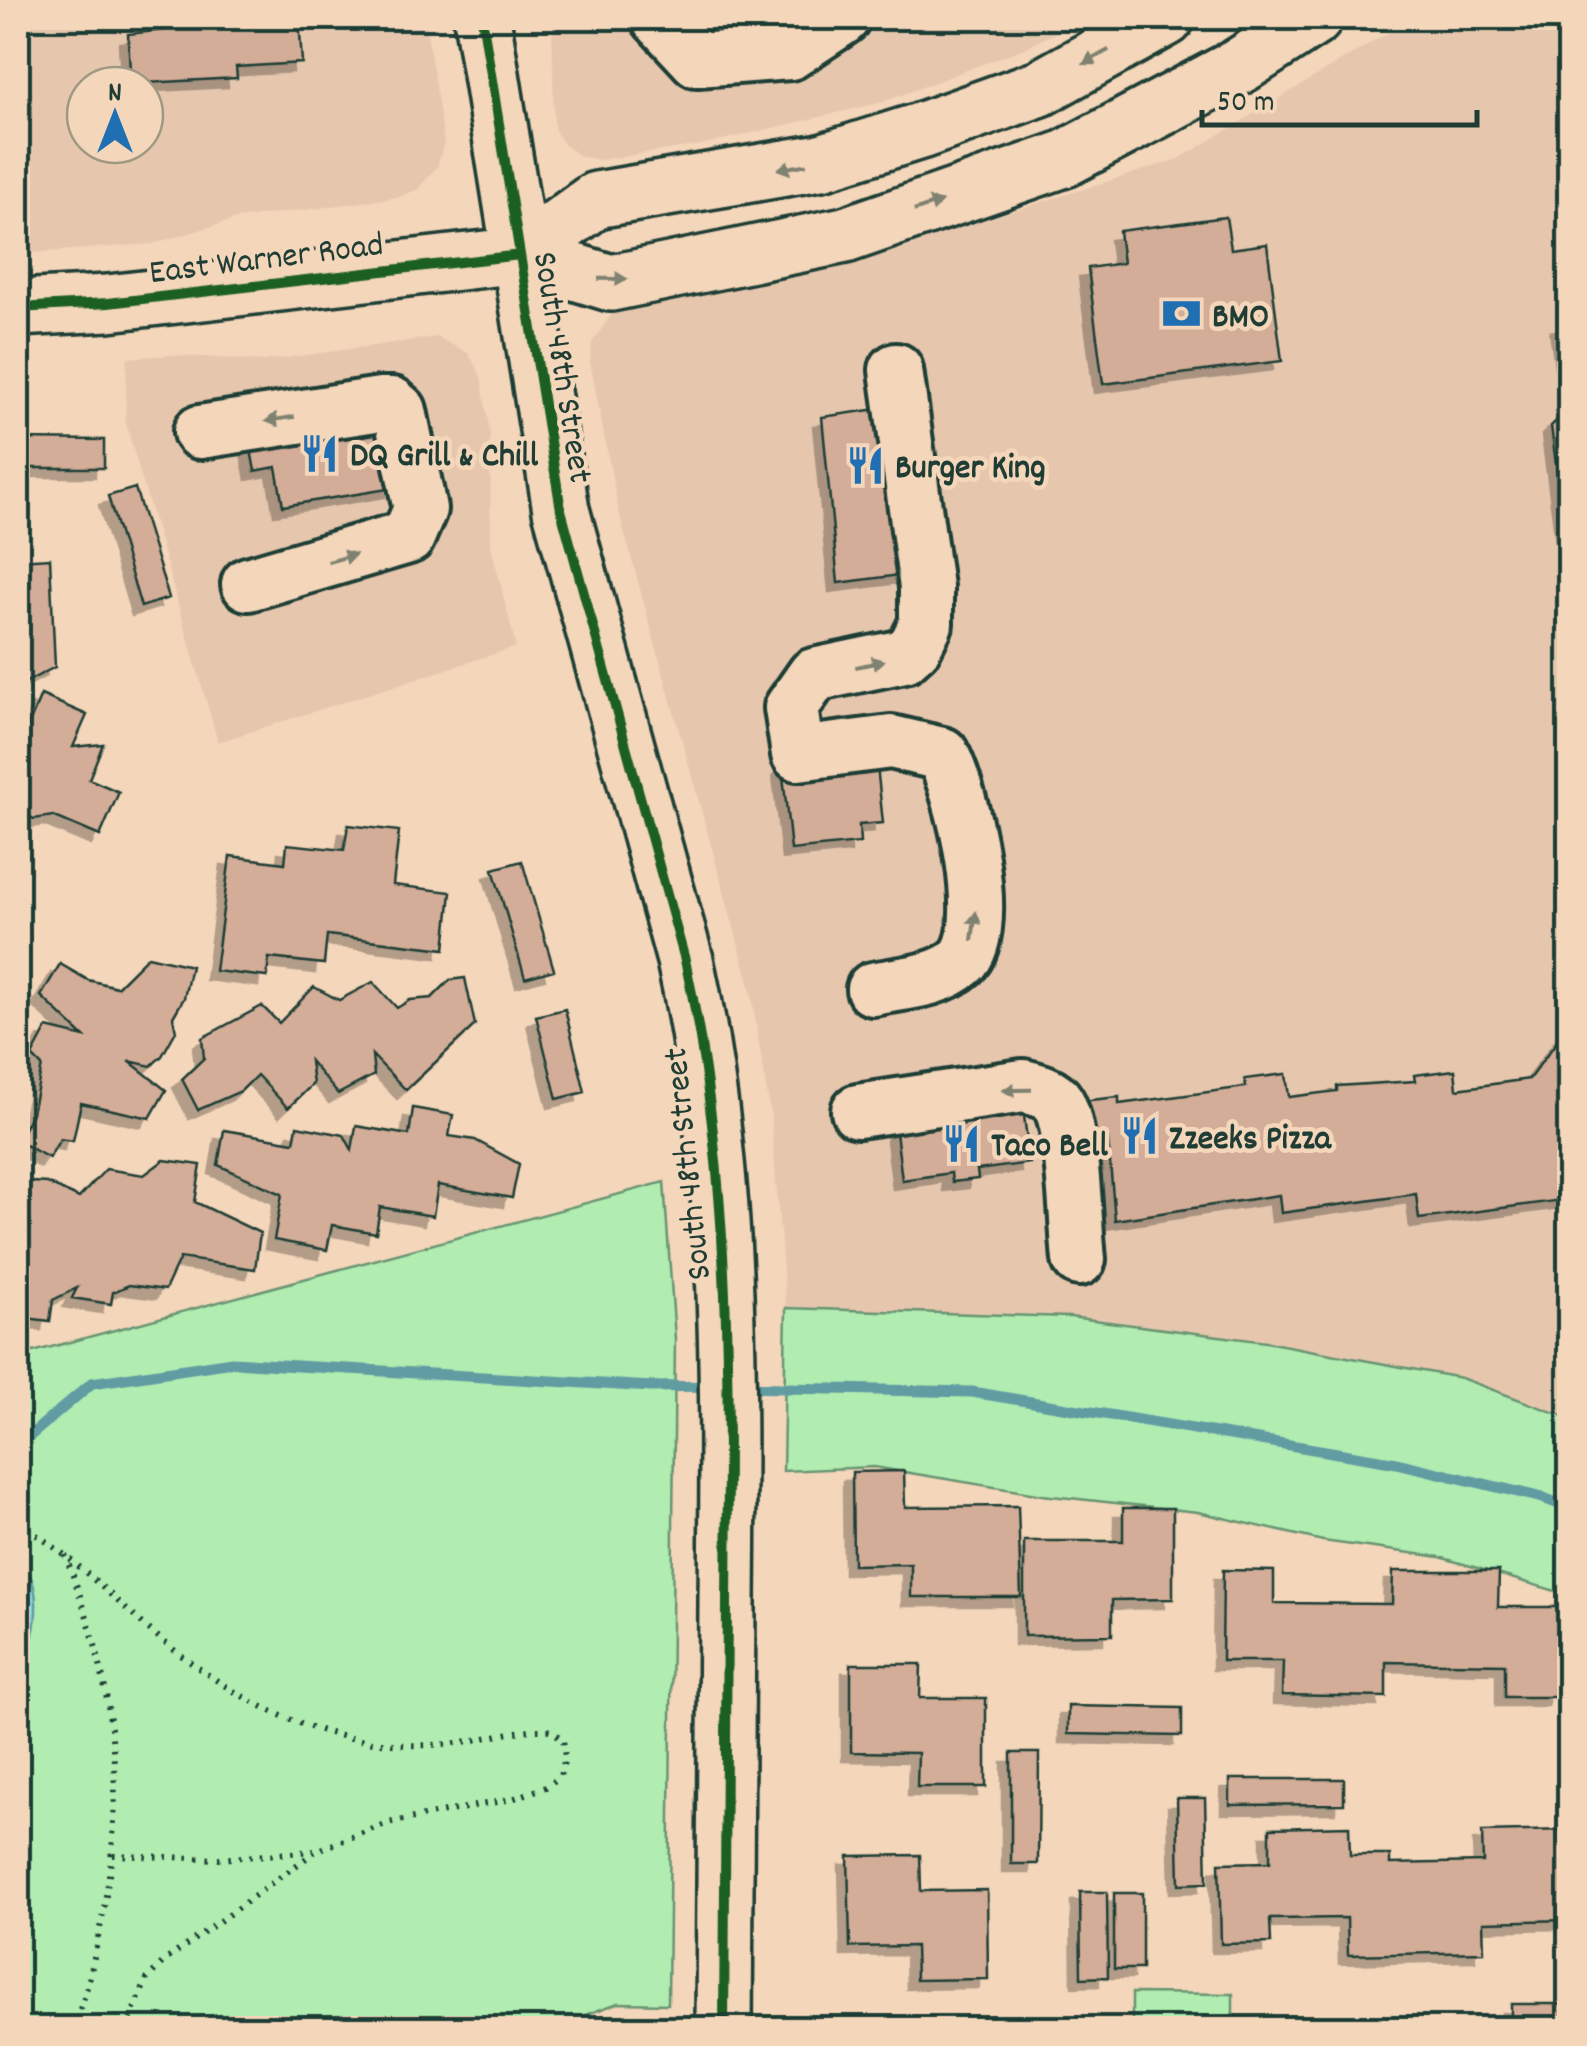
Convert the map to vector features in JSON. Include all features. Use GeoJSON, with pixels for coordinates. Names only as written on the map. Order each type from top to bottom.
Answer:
{"type":"FeatureCollection","features":[{"type":"Feature","properties":{"kind":"main road","name":"South 48th Street"},"geometry":{"type":"LineString","coordinates":[[482,18],[561,510],[684,960],[722,1191],[728,1474],[724,2028]]}},
{"type":"Feature","properties":{"kind":"main road","name":"East Warner Road"},"geometry":{"type":"LineString","coordinates":[[520,255],[596,200],[821,162],[1040,88],[1166,18]]}},
{"type":"Feature","properties":{"kind":"main road","name":"East Warner Road"},"geometry":{"type":"LineString","coordinates":[[18,308],[108,302],[520,255],[611,283],[845,234],[1064,159],[1238,67],[1314,18]]}},
{"type":"Feature","properties":{"kind":"lane"},"geometry":{"type":"LineString","coordinates":[[658,18],[697,60],[790,54],[843,18]]}},
{"type":"Feature","properties":{"kind":"lane"},"geometry":{"type":"LineString","coordinates":[[873,988],[932,978],[963,961],[978,924],[959,788],[942,754],[890,742],[798,754],[791,708],[814,675],[904,656],[915,646],[926,624],[926,586],[896,370]]}},
{"type":"Feature","properties":{"kind":"lane"},"geometry":{"type":"LineString","coordinates":[[200,432],[381,404],[392,404],[400,411],[420,509],[408,537],[248,584]]}},
{"type":"Feature","properties":{"kind":"lane"},"geometry":{"type":"LineString","coordinates":[[858,1111],[1023,1086],[1042,1091],[1058,1103],[1068,1146],[1078,1259]]}},
{"type":"Feature","properties":{"kind":"path"},"geometry":{"type":"LineString","coordinates":[[18,1524],[64,1554],[145,1626],[216,1678],[285,1719],[325,1735],[366,1744],[410,1745],[550,1730],[563,1740],[565,1758],[560,1776],[546,1786],[512,1800],[388,1823],[316,1851],[162,1962],[147,1979],[126,2028]]}},
{"type":"Feature","properties":{"kind":"path"},"geometry":{"type":"LineString","coordinates":[[64,1554],[111,1718],[117,1793],[113,1854],[86,1990],[71,2028]]}},
{"type":"Feature","properties":{"kind":"path"},"geometry":{"type":"LineString","coordinates":[[113,1854],[219,1860],[316,1851]]}},
{"type":"Feature","properties":{"kind":"shaded area"},"geometry":{"type":"Polygon","coordinates":[[[18,18],[425,18],[444,142],[437,167],[418,189],[399,197],[237,219],[152,244],[18,254],[18,18]]]}},
{"type":"Feature","properties":{"kind":"shaded area"},"geometry":{"type":"Polygon","coordinates":[[[552,18],[1086,18],[1022,49],[883,102],[701,145],[600,160],[580,156],[565,146],[554,128],[552,18]]]}},
{"type":"Feature","properties":{"kind":"shaded area"},"geometry":{"type":"Polygon","coordinates":[[[1412,18],[1569,18],[1569,1418],[1461,1378],[1266,1342],[1070,1317],[786,1308],[771,1118],[750,986],[619,513],[590,362],[592,343],[614,311],[632,303],[863,258],[1179,159],[1412,18]]]}},
{"type":"Feature","properties":{"kind":"shaded area"},"geometry":{"type":"Polygon","coordinates":[[[437,337],[468,353],[481,376],[490,434],[491,546],[516,647],[218,742],[125,421],[127,358],[172,355],[263,361],[437,337]]]}},
{"type":"Feature","properties":{"kind":"green space"},"geometry":{"type":"Polygon","coordinates":[[[664,1182],[675,1339],[668,2004],[618,2003],[549,2028],[18,2028],[18,1356],[664,1182]]]}},
{"type":"Feature","properties":{"kind":"green space"},"geometry":{"type":"Polygon","coordinates":[[[786,1308],[1070,1317],[1266,1342],[1461,1378],[1569,1418],[1569,1595],[1440,1557],[1323,1541],[1198,1512],[1042,1495],[874,1467],[783,1471],[786,1308]]]}},
{"type":"Feature","properties":{"kind":"green space"},"geometry":{"type":"Polygon","coordinates":[[[1132,1993],[1233,1994],[1233,2028],[1132,2028],[1132,1993]]]}},
{"type":"Feature","properties":{"kind":"water"},"geometry":{"type":"Polygon","coordinates":[[[18,1558],[33,1583],[36,1612],[30,1643],[18,1669],[18,1558]]]}},
{"type":"Feature","properties":{"kind":"building"},"geometry":{"type":"Polygon","coordinates":[[[230,18],[299,18],[302,63],[236,67],[237,78],[165,82],[165,65],[130,65],[128,34],[230,23],[230,18]]]}},
{"type":"Feature","properties":{"kind":"building"},"geometry":{"type":"Polygon","coordinates":[[[732,18],[767,18],[758,33],[732,18]]]}},
{"type":"Feature","properties":{"kind":"building"},"geometry":{"type":"Polygon","coordinates":[[[1226,217],[1231,249],[1267,244],[1282,361],[1103,384],[1088,268],[1123,263],[1119,231],[1226,217]]]}},
{"type":"Feature","properties":{"kind":"building"},"geometry":{"type":"Polygon","coordinates":[[[1570,321],[1570,398],[1559,323],[1570,321]]]}},
{"type":"Feature","properties":{"kind":"building","name":"Burger King"},"geometry":{"type":"Polygon","coordinates":[[[885,408],[908,574],[838,583],[822,417],[885,408]]]}},
{"type":"Feature","properties":{"kind":"building"},"geometry":{"type":"Polygon","coordinates":[[[1570,408],[1570,571],[1551,426],[1570,408]]]}},
{"type":"Feature","properties":{"kind":"building","name":"DQ Grill & Chill"},"geometry":{"type":"Polygon","coordinates":[[[382,417],[394,488],[283,506],[276,467],[255,471],[249,439],[382,417]]]}},
{"type":"Feature","properties":{"kind":"building"},"geometry":{"type":"Polygon","coordinates":[[[18,439],[104,440],[104,468],[18,468],[18,439]]]}},
{"type":"Feature","properties":{"kind":"building"},"geometry":{"type":"Polygon","coordinates":[[[135,488],[169,598],[141,607],[108,496],[135,488]]]}},
{"type":"Feature","properties":{"kind":"building"},"geometry":{"type":"Polygon","coordinates":[[[50,558],[55,667],[26,682],[18,677],[18,560],[50,558]]]}},
{"type":"Feature","properties":{"kind":"building"},"geometry":{"type":"Polygon","coordinates":[[[41,695],[87,715],[73,747],[103,744],[89,779],[119,792],[100,836],[53,816],[34,819],[18,812],[18,750],[41,695]]]}},
{"type":"Feature","properties":{"kind":"building"},"geometry":{"type":"Polygon","coordinates":[[[876,756],[883,823],[859,825],[860,843],[791,850],[782,766],[876,756]]]}},
{"type":"Feature","properties":{"kind":"building"},"geometry":{"type":"Polygon","coordinates":[[[348,825],[399,831],[393,885],[451,892],[445,949],[327,935],[324,964],[269,958],[267,977],[215,971],[230,856],[285,863],[287,844],[344,850],[348,825]]]}},
{"type":"Feature","properties":{"kind":"building"},"geometry":{"type":"Polygon","coordinates":[[[522,861],[554,970],[525,978],[493,869],[522,861]]]}},
{"type":"Feature","properties":{"kind":"building"},"geometry":{"type":"Polygon","coordinates":[[[148,956],[191,966],[184,998],[173,1017],[176,1031],[162,1056],[151,1066],[129,1061],[166,1090],[150,1118],[81,1103],[73,1141],[60,1139],[49,1158],[18,1141],[32,1113],[42,1066],[32,1056],[47,1028],[84,1037],[41,996],[60,964],[88,980],[117,987],[148,956]]]}},
{"type":"Feature","properties":{"kind":"building"},"geometry":{"type":"Polygon","coordinates":[[[465,978],[475,1025],[406,1090],[372,1055],[374,1075],[338,1094],[310,1061],[313,1084],[288,1108],[257,1075],[241,1091],[198,1110],[182,1079],[204,1058],[202,1038],[262,1006],[279,1023],[314,987],[339,1000],[373,982],[397,1008],[410,1000],[432,998],[450,980],[465,978]]]}},
{"type":"Feature","properties":{"kind":"building"},"geometry":{"type":"Polygon","coordinates":[[[565,1009],[585,1092],[557,1099],[536,1016],[565,1009]]]}},
{"type":"Feature","properties":{"kind":"building"},"geometry":{"type":"Polygon","coordinates":[[[1570,1024],[1570,1199],[1419,1219],[1416,1194],[1281,1213],[1279,1195],[1115,1220],[1108,1139],[1086,1142],[1081,1101],[1119,1097],[1119,1104],[1246,1087],[1245,1079],[1286,1074],[1289,1097],[1337,1091],[1337,1086],[1415,1081],[1414,1075],[1455,1070],[1457,1089],[1529,1079],[1570,1024]]]}},
{"type":"Feature","properties":{"kind":"building"},"geometry":{"type":"Polygon","coordinates":[[[1022,1100],[1030,1163],[977,1170],[978,1179],[952,1182],[951,1173],[902,1180],[894,1116],[1022,1100]]]}},
{"type":"Feature","properties":{"kind":"building"},"geometry":{"type":"Polygon","coordinates":[[[413,1108],[453,1115],[449,1136],[475,1140],[519,1164],[512,1198],[438,1185],[433,1216],[380,1207],[376,1233],[332,1225],[327,1250],[274,1240],[282,1194],[218,1165],[224,1130],[294,1142],[297,1126],[344,1135],[352,1150],[356,1126],[409,1135],[413,1108]]]}},
{"type":"Feature","properties":{"kind":"building"},"geometry":{"type":"Polygon","coordinates":[[[164,1160],[201,1165],[195,1202],[260,1233],[255,1269],[180,1258],[165,1290],[129,1285],[113,1292],[111,1304],[72,1298],[77,1288],[53,1300],[50,1321],[18,1317],[18,1181],[47,1183],[79,1198],[106,1169],[144,1175],[164,1160]]]}},
{"type":"Feature","properties":{"kind":"building"},"geometry":{"type":"Polygon","coordinates":[[[904,1471],[905,1507],[1018,1506],[1021,1597],[911,1597],[911,1564],[853,1565],[852,1472],[904,1471]]]}},
{"type":"Feature","properties":{"kind":"building"},"geometry":{"type":"Polygon","coordinates":[[[1123,1508],[1173,1508],[1173,1599],[1112,1600],[1112,1635],[1024,1636],[1024,1541],[1123,1541],[1123,1508]]]}},
{"type":"Feature","properties":{"kind":"building"},"geometry":{"type":"Polygon","coordinates":[[[1223,1570],[1274,1571],[1274,1603],[1392,1604],[1393,1571],[1499,1571],[1498,1607],[1558,1607],[1557,1697],[1505,1697],[1505,1664],[1386,1662],[1386,1697],[1282,1695],[1283,1661],[1222,1661],[1223,1570]]]}},
{"type":"Feature","properties":{"kind":"building"},"geometry":{"type":"Polygon","coordinates":[[[851,1664],[921,1664],[920,1698],[986,1698],[986,1787],[917,1787],[918,1753],[851,1752],[851,1664]]]}},
{"type":"Feature","properties":{"kind":"building"},"geometry":{"type":"Polygon","coordinates":[[[1068,1706],[1182,1708],[1182,1736],[1068,1734],[1068,1706]]]}},
{"type":"Feature","properties":{"kind":"building"},"geometry":{"type":"Polygon","coordinates":[[[1011,1753],[1039,1753],[1038,1864],[1011,1864],[1011,1753]]]}},
{"type":"Feature","properties":{"kind":"building"},"geometry":{"type":"Polygon","coordinates":[[[1230,1779],[1344,1779],[1344,1804],[1230,1805],[1230,1779]]]}},
{"type":"Feature","properties":{"kind":"building"},"geometry":{"type":"Polygon","coordinates":[[[1177,1798],[1205,1798],[1207,1883],[1179,1884],[1177,1798]]]}},
{"type":"Feature","properties":{"kind":"building"},"geometry":{"type":"Polygon","coordinates":[[[1349,1826],[1350,1855],[1390,1855],[1390,1864],[1483,1862],[1482,1832],[1570,1830],[1570,1920],[1483,1922],[1484,1952],[1348,1955],[1347,1918],[1270,1919],[1271,1943],[1221,1944],[1219,1863],[1270,1862],[1270,1828],[1349,1826]]]}},
{"type":"Feature","properties":{"kind":"building"},"geometry":{"type":"Polygon","coordinates":[[[920,1855],[921,1891],[987,1890],[988,1979],[916,1980],[915,1946],[850,1947],[848,1856],[920,1855]]]}},
{"type":"Feature","properties":{"kind":"building"},"geometry":{"type":"Polygon","coordinates":[[[1080,1892],[1107,1892],[1108,1977],[1081,1978],[1080,1892]]]}},
{"type":"Feature","properties":{"kind":"building"},"geometry":{"type":"Polygon","coordinates":[[[1114,1893],[1142,1893],[1142,1969],[1114,1969],[1114,1893]]]}},
{"type":"Feature","properties":{"kind":"building"},"geometry":{"type":"Polygon","coordinates":[[[1511,2004],[1563,2004],[1563,2028],[1511,2028],[1511,2004]]]}},
{"type":"Feature","properties":{"kind":"waterway"},"geometry":{"type":"LineString","coordinates":[[18,1446],[92,1383],[232,1362],[652,1387],[713,1386]]}},
{"type":"Feature","properties":{"kind":"waterway"},"geometry":{"type":"LineString","coordinates":[[741,1387],[972,1392],[1397,1463],[1570,1508]]}},
{"type":"Feature","properties":{"kind":"cycle path"},"geometry":{"type":"LineString","coordinates":[[482,18],[561,510],[685,960],[712,1120],[727,1361],[724,2028]]}},
{"type":"Feature","properties":{"kind":"cycle path"},"geometry":{"type":"LineString","coordinates":[[18,308],[108,303],[520,255]]}},
{"type":"Feature","properties":{"kind":"place","name":"BMO"},"geometry":{"type":"Point","coordinates":[1182,314]}},
{"type":"Feature","properties":{"kind":"place","name":"DQ Grill & Chill"},"geometry":{"type":"Point","coordinates":[320,453]}},
{"type":"Feature","properties":{"kind":"place","name":"Burger King"},"geometry":{"type":"Point","coordinates":[865,465]}},
{"type":"Feature","properties":{"kind":"place","name":"Zzeeks Pizza"},"geometry":{"type":"Point","coordinates":[1139,1136]}},
{"type":"Feature","properties":{"kind":"place","name":"Taco Bell"},"geometry":{"type":"Point","coordinates":[961,1143]}}]}
